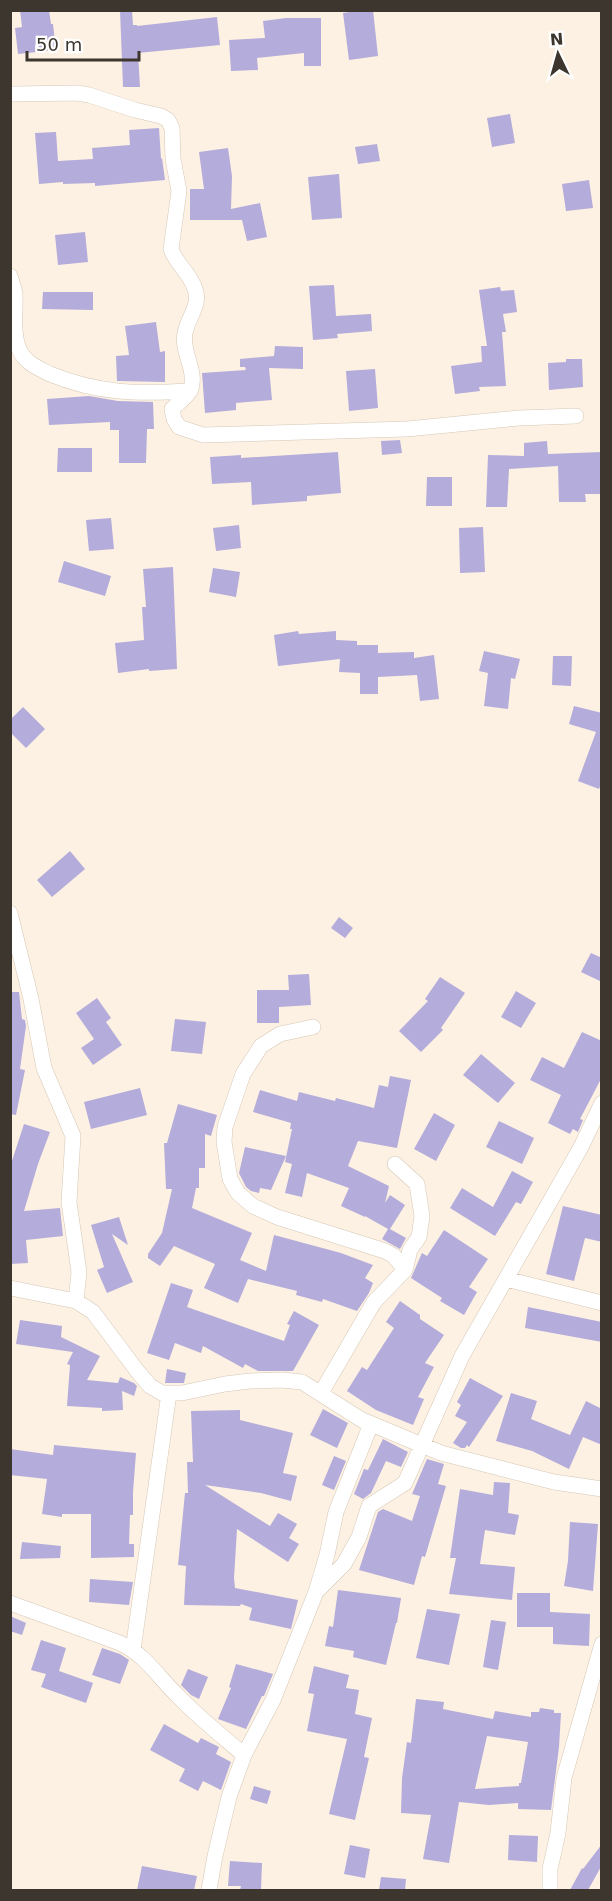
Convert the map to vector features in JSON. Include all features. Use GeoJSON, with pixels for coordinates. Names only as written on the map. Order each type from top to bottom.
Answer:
{"type":"FeatureCollection","features":[{"type":"Feature","properties":{"kind":"street"},"geometry":{"type":"LineString","coordinates":[[11,94],[77,93],[161,116],[168,120],[172,128],[173,159],[179,191],[171,249],[195,288],[197,300],[184,333],[184,343],[193,379],[190,391],[172,409],[179,427],[203,435],[407,429],[519,418],[576,416]]}},
{"type":"Feature","properties":{"kind":"street"},"geometry":{"type":"LineString","coordinates":[[10,276],[14,288],[15,334],[19,351],[37,368],[74,384],[116,392],[190,391]]}},
{"type":"Feature","properties":{"kind":"street"},"geometry":{"type":"LineString","coordinates":[[10,914],[31,999],[44,1068],[73,1136],[69,1202],[80,1272],[76,1301]]}},
{"type":"Feature","properties":{"kind":"street"},"geometry":{"type":"LineString","coordinates":[[313,1027],[280,1034],[261,1046],[243,1074],[225,1127],[224,1142],[230,1179],[238,1193],[253,1206],[277,1217],[385,1251],[394,1256],[405,1270]]}},
{"type":"Feature","properties":{"kind":"street"},"geometry":{"type":"LineString","coordinates":[[316,1592],[344,1564],[359,1537],[369,1506],[405,1483],[462,1356],[581,1147],[602,1103]]}},
{"type":"Feature","properties":{"kind":"street"},"geometry":{"type":"LineString","coordinates":[[321,1393],[374,1302],[405,1270],[410,1250],[419,1237],[422,1216],[417,1184],[395,1164]]}},
{"type":"Feature","properties":{"kind":"street"},"geometry":{"type":"LineString","coordinates":[[506,1279],[602,1303]]}},
{"type":"Feature","properties":{"kind":"street"},"geometry":{"type":"LineString","coordinates":[[10,1288],[76,1301],[93,1312],[150,1386],[162,1393],[182,1393],[225,1384],[282,1380],[302,1382],[371,1424],[441,1453],[600,1493]]}},
{"type":"Feature","properties":{"kind":"street"},"geometry":{"type":"LineString","coordinates":[[134,1650],[169,1393]]}},
{"type":"Feature","properties":{"kind":"street"},"geometry":{"type":"LineString","coordinates":[[209,1890],[229,1797],[244,1755],[273,1700],[316,1592],[336,1512],[371,1424]]}},
{"type":"Feature","properties":{"kind":"street"},"geometry":{"type":"LineString","coordinates":[[10,1603],[134,1650],[149,1662],[177,1696],[244,1755]]}},
{"type":"Feature","properties":{"kind":"street"},"geometry":{"type":"LineString","coordinates":[[550,1890],[550,1869],[558,1833],[564,1778],[602,1644]]}},
{"type":"Feature","properties":{"kind":"building"},"geometry":{"type":"Polygon","coordinates":[[[20,10],[49,10],[56,50],[18,54],[15,28],[22,27],[20,10]]]}},
{"type":"Feature","properties":{"kind":"building"},"geometry":{"type":"Polygon","coordinates":[[[120,10],[132,10],[133,25],[137,26],[217,17],[220,45],[138,53],[140,87],[123,87],[120,10]]]}},
{"type":"Feature","properties":{"kind":"building"},"geometry":{"type":"Polygon","coordinates":[[[373,10],[378,56],[349,60],[343,13],[373,10]]]}},
{"type":"Feature","properties":{"kind":"building"},"geometry":{"type":"Polygon","coordinates":[[[286,18],[321,18],[321,66],[304,66],[304,53],[257,58],[258,70],[231,71],[229,40],[265,38],[263,21],[286,18]]]}},
{"type":"Feature","properties":{"kind":"building"},"geometry":{"type":"Polygon","coordinates":[[[510,114],[515,143],[492,147],[487,118],[510,114]]]}},
{"type":"Feature","properties":{"kind":"building"},"geometry":{"type":"Polygon","coordinates":[[[159,128],[165,180],[95,186],[95,183],[39,184],[35,133],[56,132],[58,161],[93,159],[92,148],[130,145],[129,130],[159,128]]]}},
{"type":"Feature","properties":{"kind":"building"},"geometry":{"type":"Polygon","coordinates":[[[377,144],[380,161],[358,164],[355,147],[377,144]]]}},
{"type":"Feature","properties":{"kind":"building"},"geometry":{"type":"Polygon","coordinates":[[[228,148],[232,176],[231,209],[260,203],[267,237],[247,241],[242,220],[190,220],[190,189],[204,189],[199,152],[228,148]]]}},
{"type":"Feature","properties":{"kind":"building"},"geometry":{"type":"Polygon","coordinates":[[[339,174],[342,218],[312,220],[308,177],[339,174]]]}},
{"type":"Feature","properties":{"kind":"building"},"geometry":{"type":"Polygon","coordinates":[[[589,180],[593,208],[566,211],[562,184],[589,180]]]}},
{"type":"Feature","properties":{"kind":"building"},"geometry":{"type":"Polygon","coordinates":[[[85,232],[88,262],[58,265],[55,235],[85,232]]]}},
{"type":"Feature","properties":{"kind":"building"},"geometry":{"type":"Polygon","coordinates":[[[334,285],[336,316],[371,314],[372,331],[337,334],[338,338],[313,340],[309,286],[334,285]]]}},
{"type":"Feature","properties":{"kind":"building"},"geometry":{"type":"Polygon","coordinates":[[[500,287],[501,291],[514,290],[517,312],[503,314],[506,332],[502,332],[506,386],[479,387],[480,391],[455,394],[451,366],[482,362],[481,346],[487,346],[479,290],[500,287]]]}},
{"type":"Feature","properties":{"kind":"building"},"geometry":{"type":"Polygon","coordinates":[[[43,292],[93,292],[93,310],[42,309],[43,292]]]}},
{"type":"Feature","properties":{"kind":"building"},"geometry":{"type":"Polygon","coordinates":[[[156,322],[160,352],[165,351],[165,382],[117,381],[116,356],[129,355],[125,326],[156,322]]]}},
{"type":"Feature","properties":{"kind":"building"},"geometry":{"type":"Polygon","coordinates":[[[275,346],[303,347],[303,369],[269,368],[272,400],[236,403],[236,410],[205,413],[202,373],[246,370],[245,367],[240,367],[240,359],[274,356],[275,346]]]}},
{"type":"Feature","properties":{"kind":"building"},"geometry":{"type":"Polygon","coordinates":[[[566,359],[582,359],[583,387],[549,390],[548,363],[566,362],[566,359]]]}},
{"type":"Feature","properties":{"kind":"building"},"geometry":{"type":"Polygon","coordinates":[[[375,369],[378,408],[349,411],[346,371],[375,369]]]}},
{"type":"Feature","properties":{"kind":"building"},"geometry":{"type":"Polygon","coordinates":[[[89,396],[118,401],[153,402],[154,429],[147,429],[146,463],[119,463],[119,430],[110,430],[110,422],[49,425],[47,399],[89,396]]]}},
{"type":"Feature","properties":{"kind":"building"},"geometry":{"type":"Polygon","coordinates":[[[400,440],[402,453],[382,455],[381,441],[400,440]]]}},
{"type":"Feature","properties":{"kind":"building"},"geometry":{"type":"Polygon","coordinates":[[[547,441],[548,454],[602,452],[602,494],[585,494],[586,502],[559,502],[558,466],[509,469],[507,507],[486,507],[488,455],[524,456],[524,443],[547,441]]]}},
{"type":"Feature","properties":{"kind":"building"},"geometry":{"type":"Polygon","coordinates":[[[58,448],[92,448],[92,472],[57,472],[58,448]]]}},
{"type":"Feature","properties":{"kind":"building"},"geometry":{"type":"Polygon","coordinates":[[[338,452],[341,493],[307,496],[307,501],[252,505],[251,482],[212,484],[210,457],[241,455],[241,458],[338,452]]]}},
{"type":"Feature","properties":{"kind":"building"},"geometry":{"type":"Polygon","coordinates":[[[427,477],[452,477],[452,506],[426,506],[427,477]]]}},
{"type":"Feature","properties":{"kind":"building"},"geometry":{"type":"Polygon","coordinates":[[[111,518],[114,549],[89,551],[86,520],[111,518]]]}},
{"type":"Feature","properties":{"kind":"building"},"geometry":{"type":"Polygon","coordinates":[[[239,525],[241,548],[216,551],[213,528],[239,525]]]}},
{"type":"Feature","properties":{"kind":"building"},"geometry":{"type":"Polygon","coordinates":[[[483,527],[485,572],[460,573],[459,528],[483,527]]]}},
{"type":"Feature","properties":{"kind":"building"},"geometry":{"type":"Polygon","coordinates":[[[64,561],[111,576],[105,596],[58,582],[64,561]]]}},
{"type":"Feature","properties":{"kind":"building"},"geometry":{"type":"Polygon","coordinates":[[[173,567],[177,669],[149,671],[149,669],[118,673],[115,643],[144,640],[142,607],[146,607],[143,569],[173,567]]]}},
{"type":"Feature","properties":{"kind":"building"},"geometry":{"type":"Polygon","coordinates":[[[213,568],[240,572],[236,597],[209,592],[213,568]]]}},
{"type":"Feature","properties":{"kind":"building"},"geometry":{"type":"Polygon","coordinates":[[[298,631],[299,634],[336,631],[336,640],[357,641],[357,645],[378,645],[378,653],[414,652],[414,658],[434,655],[439,699],[420,701],[417,675],[378,677],[378,694],[360,694],[360,673],[339,672],[340,659],[278,666],[274,635],[298,631]]]}},
{"type":"Feature","properties":{"kind":"building"},"geometry":{"type":"Polygon","coordinates":[[[484,651],[520,659],[515,679],[511,678],[508,709],[484,706],[488,673],[479,671],[484,651]]]}},
{"type":"Feature","properties":{"kind":"building"},"geometry":{"type":"Polygon","coordinates":[[[553,656],[572,656],[571,686],[552,685],[553,656]]]}},
{"type":"Feature","properties":{"kind":"building"},"geometry":{"type":"Polygon","coordinates":[[[574,706],[602,713],[602,781],[599,789],[578,781],[596,732],[569,724],[574,706]]]}},
{"type":"Feature","properties":{"kind":"building"},"geometry":{"type":"Polygon","coordinates":[[[23,707],[45,729],[26,748],[10,732],[10,720],[23,707]]]}},
{"type":"Feature","properties":{"kind":"building"},"geometry":{"type":"Polygon","coordinates":[[[70,851],[85,869],[52,897],[37,880],[70,851]]]}},
{"type":"Feature","properties":{"kind":"building"},"geometry":{"type":"Polygon","coordinates":[[[339,917],[353,928],[345,938],[331,928],[339,917]]]}},
{"type":"Feature","properties":{"kind":"building"},"geometry":{"type":"Polygon","coordinates":[[[591,953],[602,958],[602,982],[581,972],[591,953]]]}},
{"type":"Feature","properties":{"kind":"building"},"geometry":{"type":"Polygon","coordinates":[[[309,974],[311,1005],[279,1007],[279,1023],[257,1023],[257,990],[289,990],[288,975],[309,974]]]}},
{"type":"Feature","properties":{"kind":"building"},"geometry":{"type":"Polygon","coordinates":[[[440,977],[465,993],[441,1028],[443,1030],[421,1052],[399,1031],[428,1001],[425,999],[440,977]]]}},
{"type":"Feature","properties":{"kind":"building"},"geometry":{"type":"Polygon","coordinates":[[[516,991],[536,1003],[521,1028],[501,1017],[516,991]]]}},
{"type":"Feature","properties":{"kind":"building"},"geometry":{"type":"Polygon","coordinates":[[[10,992],[19,992],[22,1019],[25,1020],[26,1026],[20,1069],[25,1070],[16,1115],[10,1114],[10,992]]]}},
{"type":"Feature","properties":{"kind":"building"},"geometry":{"type":"Polygon","coordinates":[[[97,998],[111,1018],[106,1022],[122,1045],[93,1065],[81,1048],[94,1039],[76,1013],[97,998]]]}},
{"type":"Feature","properties":{"kind":"building"},"geometry":{"type":"Polygon","coordinates":[[[175,1019],[206,1022],[202,1054],[171,1051],[175,1019]]]}},
{"type":"Feature","properties":{"kind":"building"},"geometry":{"type":"Polygon","coordinates":[[[582,1032],[602,1041],[602,1077],[580,1119],[583,1120],[578,1132],[573,1129],[570,1134],[548,1123],[561,1095],[530,1080],[542,1057],[564,1068],[582,1032]]]}},
{"type":"Feature","properties":{"kind":"building"},"geometry":{"type":"Polygon","coordinates":[[[481,1054],[515,1083],[498,1103],[463,1075],[481,1054]]]}},
{"type":"Feature","properties":{"kind":"building"},"geometry":{"type":"Polygon","coordinates":[[[390,1076],[411,1080],[397,1148],[358,1141],[348,1166],[389,1186],[385,1203],[390,1195],[405,1205],[390,1229],[406,1238],[400,1249],[382,1239],[388,1229],[341,1206],[349,1188],[307,1173],[302,1197],[285,1193],[292,1164],[285,1162],[292,1129],[290,1129],[291,1123],[253,1112],[260,1090],[297,1101],[299,1092],[335,1101],[336,1098],[374,1108],[379,1085],[388,1087],[390,1076]]]}},
{"type":"Feature","properties":{"kind":"building"},"geometry":{"type":"Polygon","coordinates":[[[140,1088],[147,1115],[91,1129],[84,1102],[140,1088]]]}},
{"type":"Feature","properties":{"kind":"building"},"geometry":{"type":"Polygon","coordinates":[[[178,1104],[217,1115],[211,1136],[205,1134],[205,1168],[199,1168],[199,1188],[196,1188],[192,1208],[252,1233],[240,1260],[266,1271],[274,1235],[341,1253],[373,1265],[365,1278],[373,1283],[357,1311],[323,1299],[322,1302],[296,1295],[297,1291],[248,1279],[238,1303],[204,1288],[215,1264],[174,1246],[160,1266],[148,1258],[148,1254],[162,1233],[172,1189],[166,1189],[164,1143],[167,1143],[178,1104]]]}},
{"type":"Feature","properties":{"kind":"building"},"geometry":{"type":"Polygon","coordinates":[[[434,1113],[455,1125],[436,1161],[414,1149],[434,1113]]]}},
{"type":"Feature","properties":{"kind":"building"},"geometry":{"type":"Polygon","coordinates":[[[499,1121],[534,1138],[522,1164],[486,1147],[499,1121]]]}},
{"type":"Feature","properties":{"kind":"building"},"geometry":{"type":"Polygon","coordinates":[[[24,1124],[50,1132],[24,1211],[60,1208],[63,1236],[26,1240],[28,1263],[10,1264],[10,1167],[24,1124]]]}},
{"type":"Feature","properties":{"kind":"building"},"geometry":{"type":"Polygon","coordinates":[[[245,1147],[286,1156],[271,1190],[260,1188],[259,1193],[246,1187],[239,1173],[245,1147]]]}},
{"type":"Feature","properties":{"kind":"building"},"geometry":{"type":"Polygon","coordinates":[[[512,1171],[533,1182],[521,1204],[516,1202],[495,1236],[450,1208],[462,1188],[493,1207],[512,1171]]]}},
{"type":"Feature","properties":{"kind":"building"},"geometry":{"type":"Polygon","coordinates":[[[563,1206],[602,1215],[602,1242],[585,1238],[574,1281],[546,1274],[563,1206]]]}},
{"type":"Feature","properties":{"kind":"building"},"geometry":{"type":"Polygon","coordinates":[[[119,1217],[128,1245],[112,1234],[133,1282],[107,1293],[97,1270],[104,1267],[91,1225],[119,1217]]]}},
{"type":"Feature","properties":{"kind":"building"},"geometry":{"type":"Polygon","coordinates":[[[444,1230],[488,1259],[469,1287],[477,1292],[464,1315],[440,1301],[442,1298],[411,1278],[422,1253],[427,1256],[444,1230]]]}},
{"type":"Feature","properties":{"kind":"building"},"geometry":{"type":"Polygon","coordinates":[[[171,1283],[193,1290],[187,1307],[284,1341],[290,1325],[287,1324],[294,1311],[319,1325],[293,1371],[258,1371],[245,1364],[243,1368],[203,1346],[201,1353],[175,1343],[169,1360],[147,1353],[171,1283]]]}},
{"type":"Feature","properties":{"kind":"building"},"geometry":{"type":"Polygon","coordinates":[[[400,1301],[420,1315],[420,1319],[444,1335],[425,1363],[434,1367],[418,1397],[424,1399],[413,1425],[376,1410],[347,1391],[362,1367],[367,1370],[394,1328],[386,1322],[400,1301]]]}},
{"type":"Feature","properties":{"kind":"building"},"geometry":{"type":"Polygon","coordinates":[[[528,1307],[602,1322],[602,1342],[525,1328],[528,1307]]]}},
{"type":"Feature","properties":{"kind":"building"},"geometry":{"type":"Polygon","coordinates":[[[20,1320],[62,1326],[61,1337],[100,1356],[87,1380],[118,1383],[120,1377],[137,1386],[134,1396],[122,1391],[123,1410],[102,1411],[102,1408],[67,1406],[70,1365],[67,1364],[73,1352],[16,1344],[20,1320]]]}},
{"type":"Feature","properties":{"kind":"building"},"geometry":{"type":"Polygon","coordinates":[[[167,1369],[186,1373],[184,1383],[165,1383],[167,1369]]]}},
{"type":"Feature","properties":{"kind":"building"},"geometry":{"type":"Polygon","coordinates":[[[470,1378],[503,1396],[469,1447],[467,1445],[461,1448],[453,1443],[467,1422],[455,1416],[461,1405],[457,1402],[470,1378]]]}},
{"type":"Feature","properties":{"kind":"building"},"geometry":{"type":"Polygon","coordinates":[[[511,1393],[537,1401],[531,1419],[570,1435],[586,1401],[602,1409],[602,1445],[583,1437],[569,1469],[532,1451],[496,1441],[511,1393]]]}},
{"type":"Feature","properties":{"kind":"building"},"geometry":{"type":"Polygon","coordinates":[[[323,1409],[348,1423],[337,1448],[310,1435],[323,1409]]]}},
{"type":"Feature","properties":{"kind":"building"},"geometry":{"type":"Polygon","coordinates":[[[240,1410],[240,1420],[293,1433],[283,1473],[297,1476],[291,1501],[261,1493],[205,1485],[270,1526],[278,1513],[297,1524],[289,1538],[299,1544],[288,1562],[237,1529],[234,1578],[235,1588],[298,1600],[291,1629],[249,1620],[252,1608],[241,1604],[240,1606],[184,1605],[186,1566],[178,1565],[185,1493],[188,1493],[187,1462],[193,1462],[191,1411],[240,1410]]]}},
{"type":"Feature","properties":{"kind":"building"},"geometry":{"type":"Polygon","coordinates":[[[383,1439],[408,1452],[401,1467],[386,1461],[371,1493],[363,1499],[354,1494],[364,1469],[368,1470],[383,1439]]]}},
{"type":"Feature","properties":{"kind":"building"},"geometry":{"type":"Polygon","coordinates":[[[54,1445],[136,1453],[129,1544],[134,1544],[134,1557],[91,1558],[91,1514],[62,1514],[62,1517],[42,1514],[47,1479],[10,1475],[10,1449],[53,1455],[54,1445]]]}},
{"type":"Feature","properties":{"kind":"building"},"geometry":{"type":"Polygon","coordinates":[[[334,1456],[346,1461],[334,1490],[322,1485],[334,1456]]]}},
{"type":"Feature","properties":{"kind":"building"},"geometry":{"type":"Polygon","coordinates":[[[427,1459],[444,1464],[438,1484],[446,1486],[425,1557],[422,1556],[414,1585],[359,1570],[378,1512],[383,1509],[412,1521],[420,1496],[412,1494],[427,1459]]]}},
{"type":"Feature","properties":{"kind":"building"},"geometry":{"type":"Polygon","coordinates":[[[494,1482],[510,1483],[508,1513],[519,1515],[515,1535],[485,1530],[480,1564],[515,1567],[512,1600],[449,1594],[456,1558],[450,1558],[460,1489],[493,1495],[494,1482]]]}},
{"type":"Feature","properties":{"kind":"building"},"geometry":{"type":"Polygon","coordinates":[[[570,1522],[598,1524],[593,1591],[564,1586],[570,1522]]]}},
{"type":"Feature","properties":{"kind":"building"},"geometry":{"type":"Polygon","coordinates":[[[22,1542],[61,1546],[60,1558],[20,1559],[22,1542]]]}},
{"type":"Feature","properties":{"kind":"building"},"geometry":{"type":"Polygon","coordinates":[[[90,1579],[133,1582],[129,1605],[89,1602],[90,1579]]]}},
{"type":"Feature","properties":{"kind":"building"},"geometry":{"type":"Polygon","coordinates":[[[338,1590],[401,1598],[386,1665],[353,1657],[354,1651],[325,1646],[329,1626],[333,1627],[338,1590]]]}},
{"type":"Feature","properties":{"kind":"building"},"geometry":{"type":"Polygon","coordinates":[[[517,1593],[550,1593],[550,1612],[590,1614],[589,1646],[553,1644],[553,1627],[517,1627],[517,1593]]]}},
{"type":"Feature","properties":{"kind":"building"},"geometry":{"type":"Polygon","coordinates":[[[427,1609],[460,1614],[449,1665],[416,1658],[427,1609]]]}},
{"type":"Feature","properties":{"kind":"building"},"geometry":{"type":"Polygon","coordinates":[[[10,1616],[26,1623],[22,1635],[10,1631],[10,1616]]]}},
{"type":"Feature","properties":{"kind":"building"},"geometry":{"type":"Polygon","coordinates":[[[491,1620],[506,1622],[498,1670],[483,1667],[491,1620]]]}},
{"type":"Feature","properties":{"kind":"building"},"geometry":{"type":"Polygon","coordinates":[[[41,1640],[66,1648],[59,1671],[93,1683],[86,1703],[41,1687],[46,1674],[31,1670],[41,1640]]]}},
{"type":"Feature","properties":{"kind":"building"},"geometry":{"type":"Polygon","coordinates":[[[102,1648],[120,1654],[129,1660],[120,1684],[92,1675],[102,1648]]]}},
{"type":"Feature","properties":{"kind":"building"},"geometry":{"type":"Polygon","coordinates":[[[236,1664],[273,1674],[246,1729],[218,1719],[231,1688],[229,1687],[236,1664]]]}},
{"type":"Feature","properties":{"kind":"building"},"geometry":{"type":"Polygon","coordinates":[[[314,1666],[349,1675],[346,1688],[359,1690],[355,1714],[372,1718],[364,1757],[369,1758],[355,1820],[329,1814],[347,1739],[307,1731],[314,1694],[308,1693],[314,1666]]]}},
{"type":"Feature","properties":{"kind":"building"},"geometry":{"type":"Polygon","coordinates":[[[188,1669],[208,1677],[199,1699],[181,1685],[188,1669]]]}},
{"type":"Feature","properties":{"kind":"building"},"geometry":{"type":"Polygon","coordinates":[[[416,1699],[444,1702],[443,1709],[493,1719],[495,1711],[531,1717],[531,1712],[539,1712],[540,1708],[561,1713],[551,1810],[518,1809],[518,1803],[489,1805],[459,1802],[449,1863],[423,1859],[431,1815],[401,1813],[402,1778],[407,1742],[411,1743],[416,1699]],[[487,1736],[475,1789],[519,1786],[528,1742],[487,1736]]]}},
{"type":"Feature","properties":{"kind":"building"},"geometry":{"type":"Polygon","coordinates":[[[164,1724],[198,1743],[201,1738],[219,1747],[216,1754],[231,1762],[221,1790],[203,1781],[198,1791],[179,1781],[185,1769],[150,1750],[164,1724]]]}},
{"type":"Feature","properties":{"kind":"building"},"geometry":{"type":"Polygon","coordinates":[[[254,1786],[271,1791],[267,1804],[250,1799],[254,1786]]]}},
{"type":"Feature","properties":{"kind":"building"},"geometry":{"type":"Polygon","coordinates":[[[509,1835],[538,1836],[537,1862],[508,1860],[509,1835]]]}},
{"type":"Feature","properties":{"kind":"building"},"geometry":{"type":"Polygon","coordinates":[[[602,1844],[602,1865],[588,1890],[570,1890],[582,1868],[602,1844]]]}},
{"type":"Feature","properties":{"kind":"building"},"geometry":{"type":"Polygon","coordinates":[[[350,1845],[370,1849],[365,1878],[344,1874],[350,1845]]]}},
{"type":"Feature","properties":{"kind":"building"},"geometry":{"type":"Polygon","coordinates":[[[230,1861],[262,1863],[261,1890],[240,1890],[241,1886],[228,1886],[230,1861]]]}},
{"type":"Feature","properties":{"kind":"building"},"geometry":{"type":"Polygon","coordinates":[[[142,1866],[197,1876],[194,1890],[137,1890],[142,1866]]]}},
{"type":"Feature","properties":{"kind":"building"},"geometry":{"type":"Polygon","coordinates":[[[381,1877],[406,1879],[405,1890],[379,1890],[381,1877]]]}}]}
